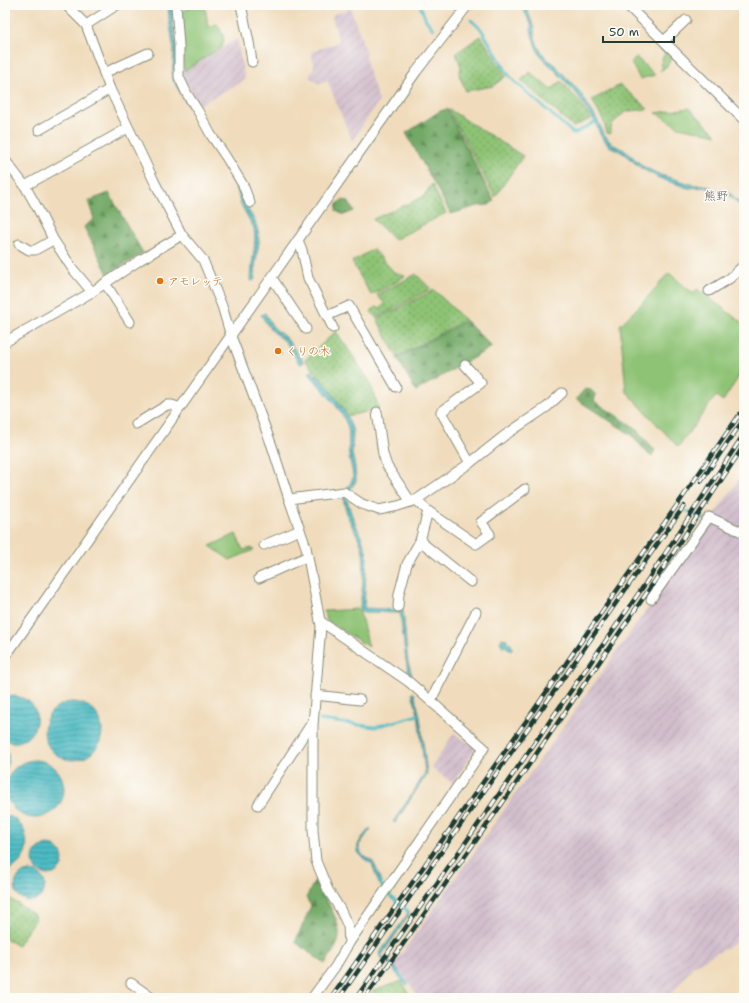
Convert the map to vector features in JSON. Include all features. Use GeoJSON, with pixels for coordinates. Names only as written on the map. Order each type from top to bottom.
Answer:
{"type":"FeatureCollection","features":[{"type":"Feature","properties":{"kind":"street"},"geometry":{"type":"LineString","coordinates":[[66,5],[86,26],[110,89],[154,181],[182,235],[202,260],[222,306],[231,336],[272,446],[306,547],[321,626],[313,720],[313,830],[316,861],[328,890],[340,909],[348,926],[349,943]]}},
{"type":"Feature","properties":{"kind":"street"},"geometry":{"type":"LineString","coordinates":[[86,26],[117,5]]}},
{"type":"Feature","properties":{"kind":"street"},"geometry":{"type":"LineString","coordinates":[[176,5],[179,46],[179,77],[187,94],[211,135],[243,185],[250,203]]}},
{"type":"Feature","properties":{"kind":"street"},"geometry":{"type":"LineString","coordinates":[[241,5],[250,42],[252,62]]}},
{"type":"Feature","properties":{"kind":"street"},"geometry":{"type":"LineString","coordinates":[[5,657],[416,72],[468,5]]}},
{"type":"Feature","properties":{"kind":"street"},"geometry":{"type":"LineString","coordinates":[[627,5],[744,120]]}},
{"type":"Feature","properties":{"kind":"street"},"geometry":{"type":"LineString","coordinates":[[664,40],[686,20]]}},
{"type":"Feature","properties":{"kind":"street"},"geometry":{"type":"LineString","coordinates":[[104,73],[148,53]]}},
{"type":"Feature","properties":{"kind":"street"},"geometry":{"type":"LineString","coordinates":[[39,130],[110,89]]}},
{"type":"Feature","properties":{"kind":"street"},"geometry":{"type":"LineString","coordinates":[[25,186],[128,128]]}},
{"type":"Feature","properties":{"kind":"street"},"geometry":{"type":"LineString","coordinates":[[5,160],[25,186],[53,240],[72,268],[92,292]]}},
{"type":"Feature","properties":{"kind":"street"},"geometry":{"type":"LineString","coordinates":[[5,342],[92,292],[140,260],[182,235]]}},
{"type":"Feature","properties":{"kind":"street"},"geometry":{"type":"LineString","coordinates":[[19,244],[29,250],[35,250],[53,240]]}},
{"type":"Feature","properties":{"kind":"street"},"geometry":{"type":"LineString","coordinates":[[298,240],[302,250],[308,278],[333,328]]}},
{"type":"Feature","properties":{"kind":"street"},"geometry":{"type":"LineString","coordinates":[[709,291],[729,279],[744,266]]}},
{"type":"Feature","properties":{"kind":"street"},"geometry":{"type":"LineString","coordinates":[[272,278],[306,329]]}},
{"type":"Feature","properties":{"kind":"street"},"geometry":{"type":"LineString","coordinates":[[105,283],[130,322]]}},
{"type":"Feature","properties":{"kind":"street"},"geometry":{"type":"LineString","coordinates":[[327,316],[348,306],[396,387]]}},
{"type":"Feature","properties":{"kind":"street"},"geometry":{"type":"LineString","coordinates":[[465,365],[481,383],[441,412],[470,463]]}},
{"type":"Feature","properties":{"kind":"street"},"geometry":{"type":"LineString","coordinates":[[289,499],[344,492],[362,504],[378,510],[414,501],[470,463],[504,436],[547,408],[562,393]]}},
{"type":"Feature","properties":{"kind":"street"},"geometry":{"type":"LineString","coordinates":[[136,424],[167,405],[180,408]]}},
{"type":"Feature","properties":{"kind":"street"},"geometry":{"type":"LineString","coordinates":[[377,412],[383,454],[387,466],[414,501],[476,544],[490,534],[482,522],[525,489]]}},
{"type":"Feature","properties":{"kind":"street"},"geometry":{"type":"LineString","coordinates":[[398,606],[399,594],[407,564],[420,541],[428,511]]}},
{"type":"Feature","properties":{"kind":"street"},"geometry":{"type":"LineString","coordinates":[[651,599],[709,517],[744,533]]}},
{"type":"Feature","properties":{"kind":"street"},"geometry":{"type":"LineString","coordinates":[[264,545],[300,530]]}},
{"type":"Feature","properties":{"kind":"street"},"geometry":{"type":"LineString","coordinates":[[420,541],[471,582]]}},
{"type":"Feature","properties":{"kind":"street"},"geometry":{"type":"LineString","coordinates":[[259,578],[308,556]]}},
{"type":"Feature","properties":{"kind":"street"},"geometry":{"type":"LineString","coordinates":[[430,700],[476,612]]}},
{"type":"Feature","properties":{"kind":"street"},"geometry":{"type":"LineString","coordinates":[[312,998],[335,967],[349,943],[484,748],[409,682],[320,621]]}},
{"type":"Feature","properties":{"kind":"street"},"geometry":{"type":"LineString","coordinates":[[315,695],[360,700]]}},
{"type":"Feature","properties":{"kind":"street"},"geometry":{"type":"LineString","coordinates":[[258,806],[313,720]]}},
{"type":"Feature","properties":{"kind":"street"},"geometry":{"type":"LineString","coordinates":[[131,983],[152,998]]}},
{"type":"Feature","properties":{"kind":"shaded area"},"geometry":{"type":"Polygon","coordinates":[[[313,5],[349,5],[328,10],[314,7],[313,5]]]}},
{"type":"Feature","properties":{"kind":"shaded area"},"geometry":{"type":"Polygon","coordinates":[[[351,9],[365,49],[367,66],[379,101],[352,141],[327,80],[319,84],[309,77],[314,67],[311,52],[339,42],[332,17],[334,14],[351,9]]]}},
{"type":"Feature","properties":{"kind":"shaded area"},"geometry":{"type":"Polygon","coordinates":[[[237,39],[245,80],[199,105],[181,76],[183,72],[237,39]]]}},
{"type":"Feature","properties":{"kind":"shaded area"},"geometry":{"type":"Polygon","coordinates":[[[744,473],[744,938],[693,966],[669,998],[418,998],[411,985],[392,967],[744,473]]]}},
{"type":"Feature","properties":{"kind":"shaded area"},"geometry":{"type":"Polygon","coordinates":[[[454,733],[476,748],[453,783],[431,768],[454,733]]]}},
{"type":"Feature","properties":{"kind":"green space"},"geometry":{"type":"Polygon","coordinates":[[[197,5],[205,5],[208,27],[217,24],[223,35],[223,43],[222,47],[184,71],[180,12],[197,5]]]}},
{"type":"Feature","properties":{"kind":"green space"},"geometry":{"type":"Polygon","coordinates":[[[481,36],[506,76],[493,86],[466,91],[459,75],[461,67],[456,53],[481,36]]]}},
{"type":"Feature","properties":{"kind":"green space"},"geometry":{"type":"Polygon","coordinates":[[[661,46],[672,58],[667,66],[660,71],[663,67],[660,64],[662,61],[661,60],[665,54],[659,48],[661,46]]]}},
{"type":"Feature","properties":{"kind":"green space"},"geometry":{"type":"Polygon","coordinates":[[[636,57],[655,75],[640,79],[631,63],[636,57]]]}},
{"type":"Feature","properties":{"kind":"green space"},"geometry":{"type":"Polygon","coordinates":[[[530,72],[551,90],[561,81],[579,101],[591,119],[573,127],[521,80],[530,72]]]}},
{"type":"Feature","properties":{"kind":"green space"},"geometry":{"type":"Polygon","coordinates":[[[620,85],[648,109],[624,113],[612,124],[610,134],[607,133],[603,120],[592,100],[620,85]]]}},
{"type":"Feature","properties":{"kind":"green space"},"geometry":{"type":"Polygon","coordinates":[[[689,108],[717,135],[679,127],[656,113],[689,108]]]}},
{"type":"Feature","properties":{"kind":"green space"},"geometry":{"type":"Polygon","coordinates":[[[447,109],[494,201],[489,205],[478,206],[451,214],[406,133],[440,111],[447,109]]]}},
{"type":"Feature","properties":{"kind":"green space"},"geometry":{"type":"Polygon","coordinates":[[[449,110],[523,156],[495,197],[449,110]]]}},
{"type":"Feature","properties":{"kind":"green space"},"geometry":{"type":"Polygon","coordinates":[[[432,184],[446,213],[394,240],[373,219],[423,197],[432,184]]]}},
{"type":"Feature","properties":{"kind":"green space"},"geometry":{"type":"Polygon","coordinates":[[[109,193],[143,253],[108,274],[84,227],[94,219],[88,201],[109,193]]]}},
{"type":"Feature","properties":{"kind":"green space"},"geometry":{"type":"Polygon","coordinates":[[[342,200],[348,201],[354,211],[344,215],[336,211],[337,204],[342,200]]]}},
{"type":"Feature","properties":{"kind":"green space"},"geometry":{"type":"Polygon","coordinates":[[[373,249],[394,272],[405,276],[395,283],[371,295],[352,262],[373,249]]]}},
{"type":"Feature","properties":{"kind":"green space"},"geometry":{"type":"Polygon","coordinates":[[[669,273],[694,294],[697,289],[744,324],[744,369],[723,401],[716,396],[678,447],[626,391],[620,325],[669,273]]]}},
{"type":"Feature","properties":{"kind":"green space"},"geometry":{"type":"Polygon","coordinates":[[[416,274],[431,289],[376,318],[371,311],[375,307],[380,308],[385,304],[377,295],[416,274]]]}},
{"type":"Feature","properties":{"kind":"green space"},"geometry":{"type":"Polygon","coordinates":[[[434,290],[465,320],[397,357],[377,319],[434,290]]]}},
{"type":"Feature","properties":{"kind":"green space"},"geometry":{"type":"Polygon","coordinates":[[[466,321],[492,347],[416,391],[397,358],[466,321]]]}},
{"type":"Feature","properties":{"kind":"green space"},"geometry":{"type":"Polygon","coordinates":[[[336,331],[369,380],[379,409],[348,416],[331,391],[305,360],[336,331]]]}},
{"type":"Feature","properties":{"kind":"green space"},"geometry":{"type":"Polygon","coordinates":[[[585,389],[591,390],[596,395],[594,401],[634,427],[655,450],[652,456],[650,456],[630,434],[576,399],[585,389]]]}},
{"type":"Feature","properties":{"kind":"green space"},"geometry":{"type":"Polygon","coordinates":[[[236,534],[243,550],[252,548],[254,550],[230,560],[210,546],[236,534]]]}},
{"type":"Feature","properties":{"kind":"green space"},"geometry":{"type":"Polygon","coordinates":[[[359,609],[369,647],[327,621],[324,611],[359,609]]]}},
{"type":"Feature","properties":{"kind":"green space"},"geometry":{"type":"Polygon","coordinates":[[[315,880],[332,910],[338,926],[339,934],[337,945],[325,964],[295,942],[311,906],[306,898],[315,880]]]}},
{"type":"Feature","properties":{"kind":"green space"},"geometry":{"type":"Polygon","coordinates":[[[5,895],[33,914],[36,919],[17,946],[5,938],[5,895]]]}},
{"type":"Feature","properties":{"kind":"green space"},"geometry":{"type":"Polygon","coordinates":[[[402,981],[411,998],[369,998],[373,991],[402,981]]]}},
{"type":"Feature","properties":{"kind":"water"},"geometry":{"type":"Polygon","coordinates":[[[168,5],[172,5],[177,49],[176,79],[241,187],[247,208],[255,221],[259,242],[255,267],[255,280],[251,281],[255,239],[254,228],[240,203],[237,189],[232,177],[205,137],[197,118],[172,78],[174,50],[168,5]]]}},
{"type":"Feature","properties":{"kind":"water"},"geometry":{"type":"Polygon","coordinates":[[[521,5],[525,5],[534,27],[538,46],[545,57],[554,64],[580,92],[598,121],[604,134],[612,144],[626,151],[644,167],[661,175],[694,185],[704,185],[731,194],[744,207],[744,210],[728,195],[704,187],[688,188],[659,178],[641,168],[623,153],[609,146],[601,136],[595,122],[577,94],[539,53],[535,45],[531,24],[521,5]]]}},
{"type":"Feature","properties":{"kind":"water"},"geometry":{"type":"Polygon","coordinates":[[[265,313],[273,327],[287,339],[304,362],[301,364],[299,363],[286,342],[270,329],[261,315],[265,313]]]}},
{"type":"Feature","properties":{"kind":"water"},"geometry":{"type":"Polygon","coordinates":[[[312,371],[339,403],[348,418],[353,431],[352,454],[355,466],[356,481],[350,490],[347,488],[352,480],[353,474],[349,452],[349,433],[347,425],[335,404],[309,373],[312,371]]]}},
{"type":"Feature","properties":{"kind":"water"},"geometry":{"type":"Polygon","coordinates":[[[346,497],[367,554],[364,608],[403,610],[408,662],[412,675],[409,676],[406,661],[400,613],[361,611],[360,607],[364,562],[363,554],[361,543],[347,514],[343,498],[346,497]]]}},
{"type":"Feature","properties":{"kind":"water"},"geometry":{"type":"Polygon","coordinates":[[[502,638],[507,639],[507,642],[511,644],[511,651],[505,646],[502,646],[500,643],[502,638]]]}},
{"type":"Feature","properties":{"kind":"water"},"geometry":{"type":"Polygon","coordinates":[[[412,693],[414,693],[420,716],[427,774],[395,823],[393,822],[425,773],[418,714],[412,693]]]}},
{"type":"Feature","properties":{"kind":"water"},"geometry":{"type":"Polygon","coordinates":[[[9,696],[23,698],[32,704],[36,713],[36,723],[32,732],[25,739],[16,742],[5,740],[5,698],[9,696]]]}},
{"type":"Feature","properties":{"kind":"water"},"geometry":{"type":"Polygon","coordinates":[[[67,702],[79,702],[94,710],[102,725],[102,737],[94,752],[79,760],[67,760],[52,752],[44,737],[44,725],[52,710],[67,702]]]}},
{"type":"Feature","properties":{"kind":"water"},"geometry":{"type":"Polygon","coordinates":[[[5,747],[8,753],[8,759],[5,772],[5,747]]]}},
{"type":"Feature","properties":{"kind":"water"},"geometry":{"type":"Polygon","coordinates":[[[29,760],[41,760],[56,768],[64,783],[64,795],[56,810],[41,818],[29,818],[14,810],[6,795],[6,783],[14,768],[29,760]]]}},
{"type":"Feature","properties":{"kind":"water"},"geometry":{"type":"Polygon","coordinates":[[[5,815],[18,821],[22,827],[25,833],[26,847],[25,854],[21,861],[14,867],[5,871],[5,815]]]}},
{"type":"Feature","properties":{"kind":"water"},"geometry":{"type":"Polygon","coordinates":[[[370,828],[371,829],[359,845],[362,854],[372,861],[375,866],[381,883],[379,884],[372,864],[360,855],[358,851],[359,843],[361,839],[370,828]]]}},
{"type":"Feature","properties":{"kind":"water"},"geometry":{"type":"Polygon","coordinates":[[[48,845],[58,850],[63,860],[58,870],[48,875],[38,870],[33,860],[38,850],[48,845]]]}},
{"type":"Feature","properties":{"kind":"water"},"geometry":{"type":"Polygon","coordinates":[[[30,871],[40,876],[45,886],[40,896],[30,901],[20,896],[15,886],[20,876],[30,871]]]}},
{"type":"Feature","properties":{"kind":"water"},"geometry":{"type":"Polygon","coordinates":[[[409,910],[409,915],[382,955],[383,958],[391,963],[399,972],[397,974],[391,965],[381,959],[379,954],[409,910]]]}},
{"type":"Feature","properties":{"kind":"waterway"},"geometry":{"type":"LineString","coordinates":[[420,5],[426,20],[433,29]]}},
{"type":"Feature","properties":{"kind":"waterway"},"geometry":{"type":"LineString","coordinates":[[471,20],[481,29],[513,80],[574,134],[595,122]]}},
{"type":"Feature","properties":{"kind":"waterway"},"geometry":{"type":"LineString","coordinates":[[687,511],[706,520]]}},
{"type":"Feature","properties":{"kind":"waterway"},"geometry":{"type":"LineString","coordinates":[[320,720],[375,727],[418,715]]}},
{"type":"Feature","properties":{"kind":"waterway"},"geometry":{"type":"LineString","coordinates":[[379,881],[386,893],[408,911],[408,913]]}},
{"type":"Feature","properties":{"kind":"waterway"},"geometry":{"type":"LineString","coordinates":[[395,970],[407,984]]}},
{"type":"Feature","properties":{"kind":"railway"},"geometry":{"type":"LineString","coordinates":[[331,998],[744,408]]}},
{"type":"Feature","properties":{"kind":"railway"},"geometry":{"type":"LineString","coordinates":[[701,481],[744,419]]}},
{"type":"Feature","properties":{"kind":"railway"},"geometry":{"type":"LineString","coordinates":[[356,998],[643,587],[744,434]]}},
{"type":"Feature","properties":{"kind":"railway"},"geometry":{"type":"LineString","coordinates":[[365,998],[515,785],[648,591],[741,450]]}},
{"type":"Feature","properties":{"kind":"railway"},"geometry":{"type":"LineString","coordinates":[[339,998],[684,506]]}},
{"type":"Feature","properties":{"kind":"place","name":"アモレッテ"},"geometry":{"type":"Point","coordinates":[160,281]}},
{"type":"Feature","properties":{"kind":"place","name":"くりの木"},"geometry":{"type":"Point","coordinates":[278,351]}},
{"type":"Feature","properties":{"kind":"district","name":"熊野"},"geometry":{"type":"Point","coordinates":[716,196]}}]}
